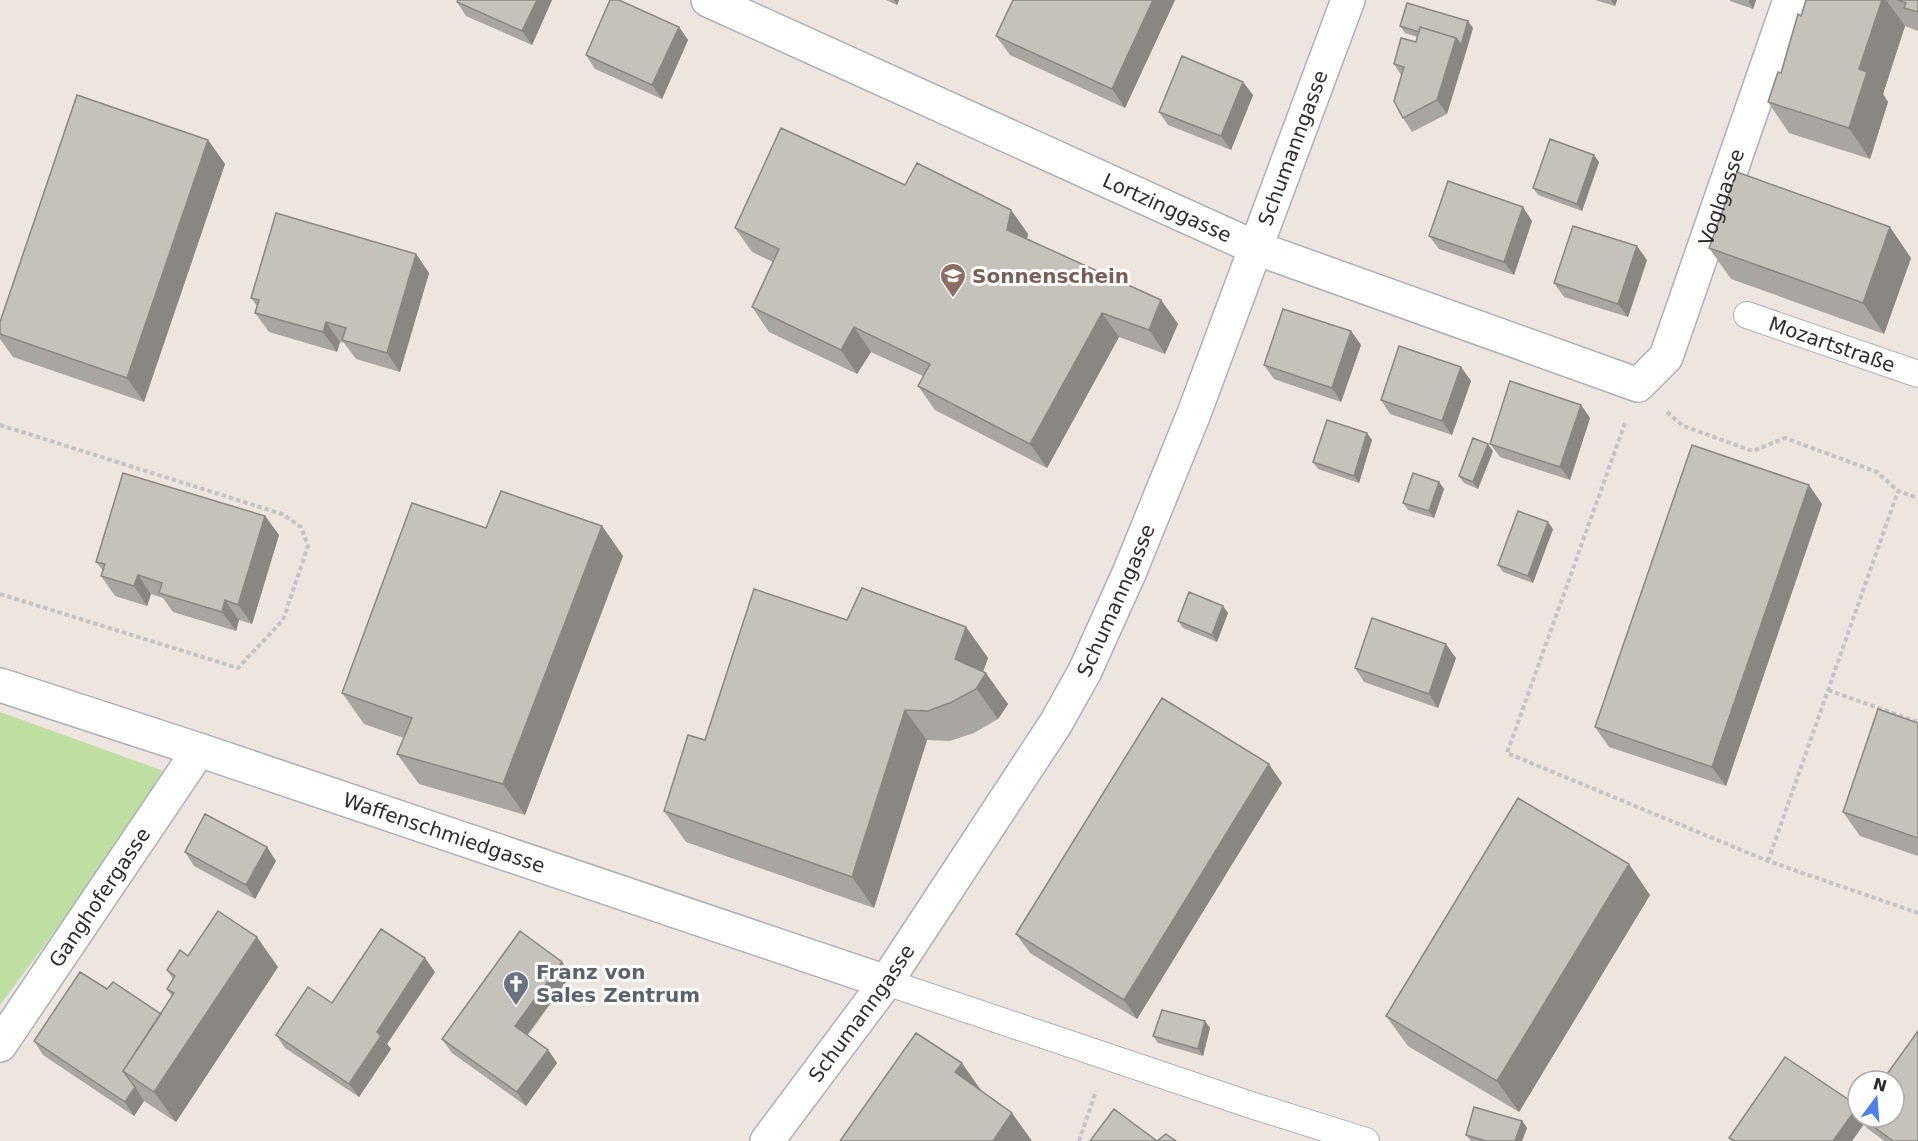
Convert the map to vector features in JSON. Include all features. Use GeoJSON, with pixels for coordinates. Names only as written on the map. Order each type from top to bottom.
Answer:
{"type":"FeatureCollection","features":[{"type":"Feature","properties":{"kind":"street","name":"Lortzinggasse"},"geometry":{"type":"LineString","coordinates":[[708,0],[1256,248],[1638,385]]}},
{"type":"Feature","properties":{"kind":"street","name":"Schumanngasse"},"geometry":{"type":"LineString","coordinates":[[767,1141],[886,982],[1056,723],[1085,671],[1130,572],[1166,483],[1348,0]]}},
{"type":"Feature","properties":{"kind":"street","name":"Voglgasse"},"geometry":{"type":"LineString","coordinates":[[1638,385],[1666,357],[1790,0]]}},
{"type":"Feature","properties":{"kind":"street","name":"Waffenschmiedgasse"},"geometry":{"type":"LineString","coordinates":[[0,685],[886,982]]}},
{"type":"Feature","properties":{"kind":"street","name":"Ganghofergasse"},"geometry":{"type":"LineString","coordinates":[[0,1045],[199,750]]}},
{"type":"Feature","properties":{"kind":"lane","name":"Mozartstraße"},"geometry":{"type":"LineString","coordinates":[[1747,315],[1918,374]]}},
{"type":"Feature","properties":{"kind":"lane"},"geometry":{"type":"LineString","coordinates":[[886,982],[1251,1105],[1366,1141]]}},
{"type":"Feature","properties":{"kind":"path"},"geometry":{"type":"LineString","coordinates":[[1918,498],[1898,491],[1877,472],[1785,438],[1753,451],[1683,426],[1638,385],[1507,753],[1768,861],[1918,913]]}},
{"type":"Feature","properties":{"kind":"path"},"geometry":{"type":"LineString","coordinates":[[0,425],[282,514],[301,527],[308,546],[283,620],[238,668],[0,594]]}},
{"type":"Feature","properties":{"kind":"path"},"geometry":{"type":"LineString","coordinates":[[1768,861],[1898,491]]}},
{"type":"Feature","properties":{"kind":"path"},"geometry":{"type":"LineString","coordinates":[[1828,690],[1918,722]]}},
{"type":"Feature","properties":{"kind":"path"},"geometry":{"type":"LineString","coordinates":[[1079,1141],[1108,1056]]}},
{"type":"Feature","properties":{"kind":"green space"},"geometry":{"type":"Polygon","coordinates":[[[0,712],[172,774],[0,1005],[0,712]]]}},
{"type":"Feature","properties":{"kind":"building"},"geometry":{"type":"Polygon","coordinates":[[[458,0],[537,0],[522,31],[457,2],[458,0]]]}},
{"type":"Feature","properties":{"kind":"building"},"geometry":{"type":"Polygon","coordinates":[[[610,0],[619,0],[679,27],[652,85],[586,55],[610,0]]]}},
{"type":"Feature","properties":{"kind":"building"},"geometry":{"type":"Polygon","coordinates":[[[1013,0],[1153,0],[1112,89],[996,36],[1013,0]]]}},
{"type":"Feature","properties":{"kind":"building"},"geometry":{"type":"Polygon","coordinates":[[[1806,0],[1882,0],[1859,69],[1867,72],[1849,128],[1768,102],[1778,72],[1781,73],[1798,14],[1801,16],[1806,0]]]}},
{"type":"Feature","properties":{"kind":"building"},"geometry":{"type":"Polygon","coordinates":[[[1897,0],[1918,0],[1918,12],[1904,8],[1906,3],[1897,0]]]}},
{"type":"Feature","properties":{"kind":"building"},"geometry":{"type":"Polygon","coordinates":[[[1407,3],[1468,21],[1461,45],[1456,38],[1420,27],[1419,32],[1400,26],[1407,3]]]}},
{"type":"Feature","properties":{"kind":"building"},"geometry":{"type":"Polygon","coordinates":[[[1420,27],[1456,38],[1437,100],[1403,118],[1394,101],[1404,67],[1394,64],[1401,38],[1416,42],[1420,27]]]}},
{"type":"Feature","properties":{"kind":"building"},"geometry":{"type":"Polygon","coordinates":[[[1182,56],[1243,82],[1221,136],[1159,112],[1182,56]]]}},
{"type":"Feature","properties":{"kind":"building"},"geometry":{"type":"Polygon","coordinates":[[[77,95],[208,140],[127,378],[0,334],[0,322],[77,95]]]}},
{"type":"Feature","properties":{"kind":"building","name":"Sonnenschein"},"geometry":{"type":"Polygon","coordinates":[[[781,128],[905,185],[917,163],[1011,210],[1007,230],[1161,300],[1149,330],[1102,313],[1030,444],[918,386],[930,364],[854,327],[841,350],[752,307],[779,249],[735,228],[781,128]]]}},
{"type":"Feature","properties":{"kind":"building"},"geometry":{"type":"Polygon","coordinates":[[[1550,139],[1594,155],[1577,204],[1533,188],[1550,139]]]}},
{"type":"Feature","properties":{"kind":"building"},"geometry":{"type":"Polygon","coordinates":[[[1737,172],[1890,227],[1863,303],[1709,248],[1737,172]]]}},
{"type":"Feature","properties":{"kind":"building"},"geometry":{"type":"Polygon","coordinates":[[[1448,181],[1523,207],[1504,262],[1429,236],[1448,181]]]}},
{"type":"Feature","properties":{"kind":"building"},"geometry":{"type":"Polygon","coordinates":[[[276,213],[416,254],[387,353],[342,340],[346,328],[326,322],[323,332],[255,313],[259,300],[251,298],[276,213]]]}},
{"type":"Feature","properties":{"kind":"building"},"geometry":{"type":"Polygon","coordinates":[[[1573,226],[1637,246],[1618,304],[1554,283],[1573,226]]]}},
{"type":"Feature","properties":{"kind":"building"},"geometry":{"type":"Polygon","coordinates":[[[1283,309],[1351,331],[1332,388],[1264,365],[1283,309]]]}},
{"type":"Feature","properties":{"kind":"building"},"geometry":{"type":"Polygon","coordinates":[[[1399,346],[1461,367],[1442,421],[1381,400],[1399,346]]]}},
{"type":"Feature","properties":{"kind":"building"},"geometry":{"type":"Polygon","coordinates":[[[1510,381],[1581,405],[1560,467],[1490,444],[1510,381]]]}},
{"type":"Feature","properties":{"kind":"building"},"geometry":{"type":"Polygon","coordinates":[[[1327,420],[1367,433],[1354,476],[1313,462],[1327,420]]]}},
{"type":"Feature","properties":{"kind":"building"},"geometry":{"type":"Polygon","coordinates":[[[1473,438],[1488,444],[1473,482],[1459,476],[1473,438]]]}},
{"type":"Feature","properties":{"kind":"building"},"geometry":{"type":"Polygon","coordinates":[[[1692,445],[1809,485],[1712,767],[1595,727],[1692,445]]]}},
{"type":"Feature","properties":{"kind":"building"},"geometry":{"type":"Polygon","coordinates":[[[123,473],[265,516],[238,605],[225,600],[222,612],[159,593],[162,583],[138,575],[134,586],[101,576],[105,564],[96,562],[123,473]]]}},
{"type":"Feature","properties":{"kind":"building"},"geometry":{"type":"Polygon","coordinates":[[[1413,473],[1439,482],[1429,511],[1403,503],[1413,473]]]}},
{"type":"Feature","properties":{"kind":"building"},"geometry":{"type":"Polygon","coordinates":[[[501,491],[602,526],[503,784],[397,754],[412,718],[342,693],[412,503],[486,528],[501,491]]]}},
{"type":"Feature","properties":{"kind":"building"},"geometry":{"type":"Polygon","coordinates":[[[1518,511],[1548,522],[1528,576],[1498,565],[1518,511]]]}},
{"type":"Feature","properties":{"kind":"building"},"geometry":{"type":"Polygon","coordinates":[[[862,588],[966,627],[955,659],[986,673],[976,689],[952,702],[928,711],[905,710],[852,877],[664,811],[688,735],[705,740],[754,589],[847,620],[862,588]]]}},
{"type":"Feature","properties":{"kind":"building"},"geometry":{"type":"Polygon","coordinates":[[[1189,592],[1223,606],[1212,635],[1178,621],[1189,592]]]}},
{"type":"Feature","properties":{"kind":"building"},"geometry":{"type":"Polygon","coordinates":[[[1372,618],[1446,644],[1429,694],[1355,668],[1372,618]]]}},
{"type":"Feature","properties":{"kind":"building"},"geometry":{"type":"Polygon","coordinates":[[[1162,698],[1269,764],[1124,1000],[1016,934],[1162,698]]]}},
{"type":"Feature","properties":{"kind":"building"},"geometry":{"type":"Polygon","coordinates":[[[1878,709],[1918,723],[1918,838],[1843,812],[1878,709]]]}},
{"type":"Feature","properties":{"kind":"building"},"geometry":{"type":"Polygon","coordinates":[[[1518,798],[1629,864],[1497,1081],[1386,1016],[1518,798]]]}},
{"type":"Feature","properties":{"kind":"building"},"geometry":{"type":"Polygon","coordinates":[[[205,814],[267,847],[246,885],[185,852],[205,814]]]}},
{"type":"Feature","properties":{"kind":"building"},"geometry":{"type":"Polygon","coordinates":[[[218,911],[257,937],[154,1092],[123,1071],[174,993],[167,989],[175,976],[167,970],[180,950],[188,956],[218,911]]]}},
{"type":"Feature","properties":{"kind":"building"},"geometry":{"type":"Polygon","coordinates":[[[381,929],[425,958],[377,1032],[381,1036],[349,1084],[276,1035],[308,987],[332,1003],[381,929]]]}},
{"type":"Feature","properties":{"kind":"building","name":"Franz von Sales Zentrum"},"geometry":{"type":"Polygon","coordinates":[[[520,931],[562,962],[515,1026],[548,1050],[517,1092],[442,1039],[520,931]]]}},
{"type":"Feature","properties":{"kind":"building"},"geometry":{"type":"Polygon","coordinates":[[[80,972],[107,989],[113,982],[161,1014],[123,1071],[135,1087],[125,1102],[34,1041],[80,972]]]}},
{"type":"Feature","properties":{"kind":"building"},"geometry":{"type":"Polygon","coordinates":[[[1162,1010],[1205,1021],[1198,1049],[1153,1036],[1162,1010]]]}},
{"type":"Feature","properties":{"kind":"building"},"geometry":{"type":"Polygon","coordinates":[[[1918,1031],[1918,1141],[1893,1141],[1877,1129],[1906,1129],[1906,1069],[1891,1069],[1918,1031]]]}},
{"type":"Feature","properties":{"kind":"building"},"geometry":{"type":"Polygon","coordinates":[[[916,1033],[962,1063],[955,1072],[1012,1113],[993,1141],[840,1141],[916,1033]]]}},
{"type":"Feature","properties":{"kind":"building"},"geometry":{"type":"Polygon","coordinates":[[[1785,1057],[1846,1098],[1846,1123],[1833,1141],[1735,1141],[1729,1138],[1785,1057]]]}},
{"type":"Feature","properties":{"kind":"building"},"geometry":{"type":"Polygon","coordinates":[[[1474,1107],[1522,1121],[1515,1141],[1486,1141],[1466,1135],[1474,1107]]]}},
{"type":"Feature","properties":{"kind":"building"},"geometry":{"type":"Polygon","coordinates":[[[1114,1109],[1157,1141],[1090,1141],[1114,1109]]]}},
{"type":"Feature","properties":{"kind":"building"},"geometry":{"type":"Polygon","coordinates":[[[1166,1134],[1176,1141],[1157,1141],[1166,1134]]]}},
{"type":"Feature","properties":{"kind":"place","name":"Sonnenschein"},"geometry":{"type":"Point","coordinates":[953,299]}},
{"type":"Feature","properties":{"kind":"place","name":"Franz von Sales Zentrum"},"geometry":{"type":"Point","coordinates":[516,1007]}}]}
